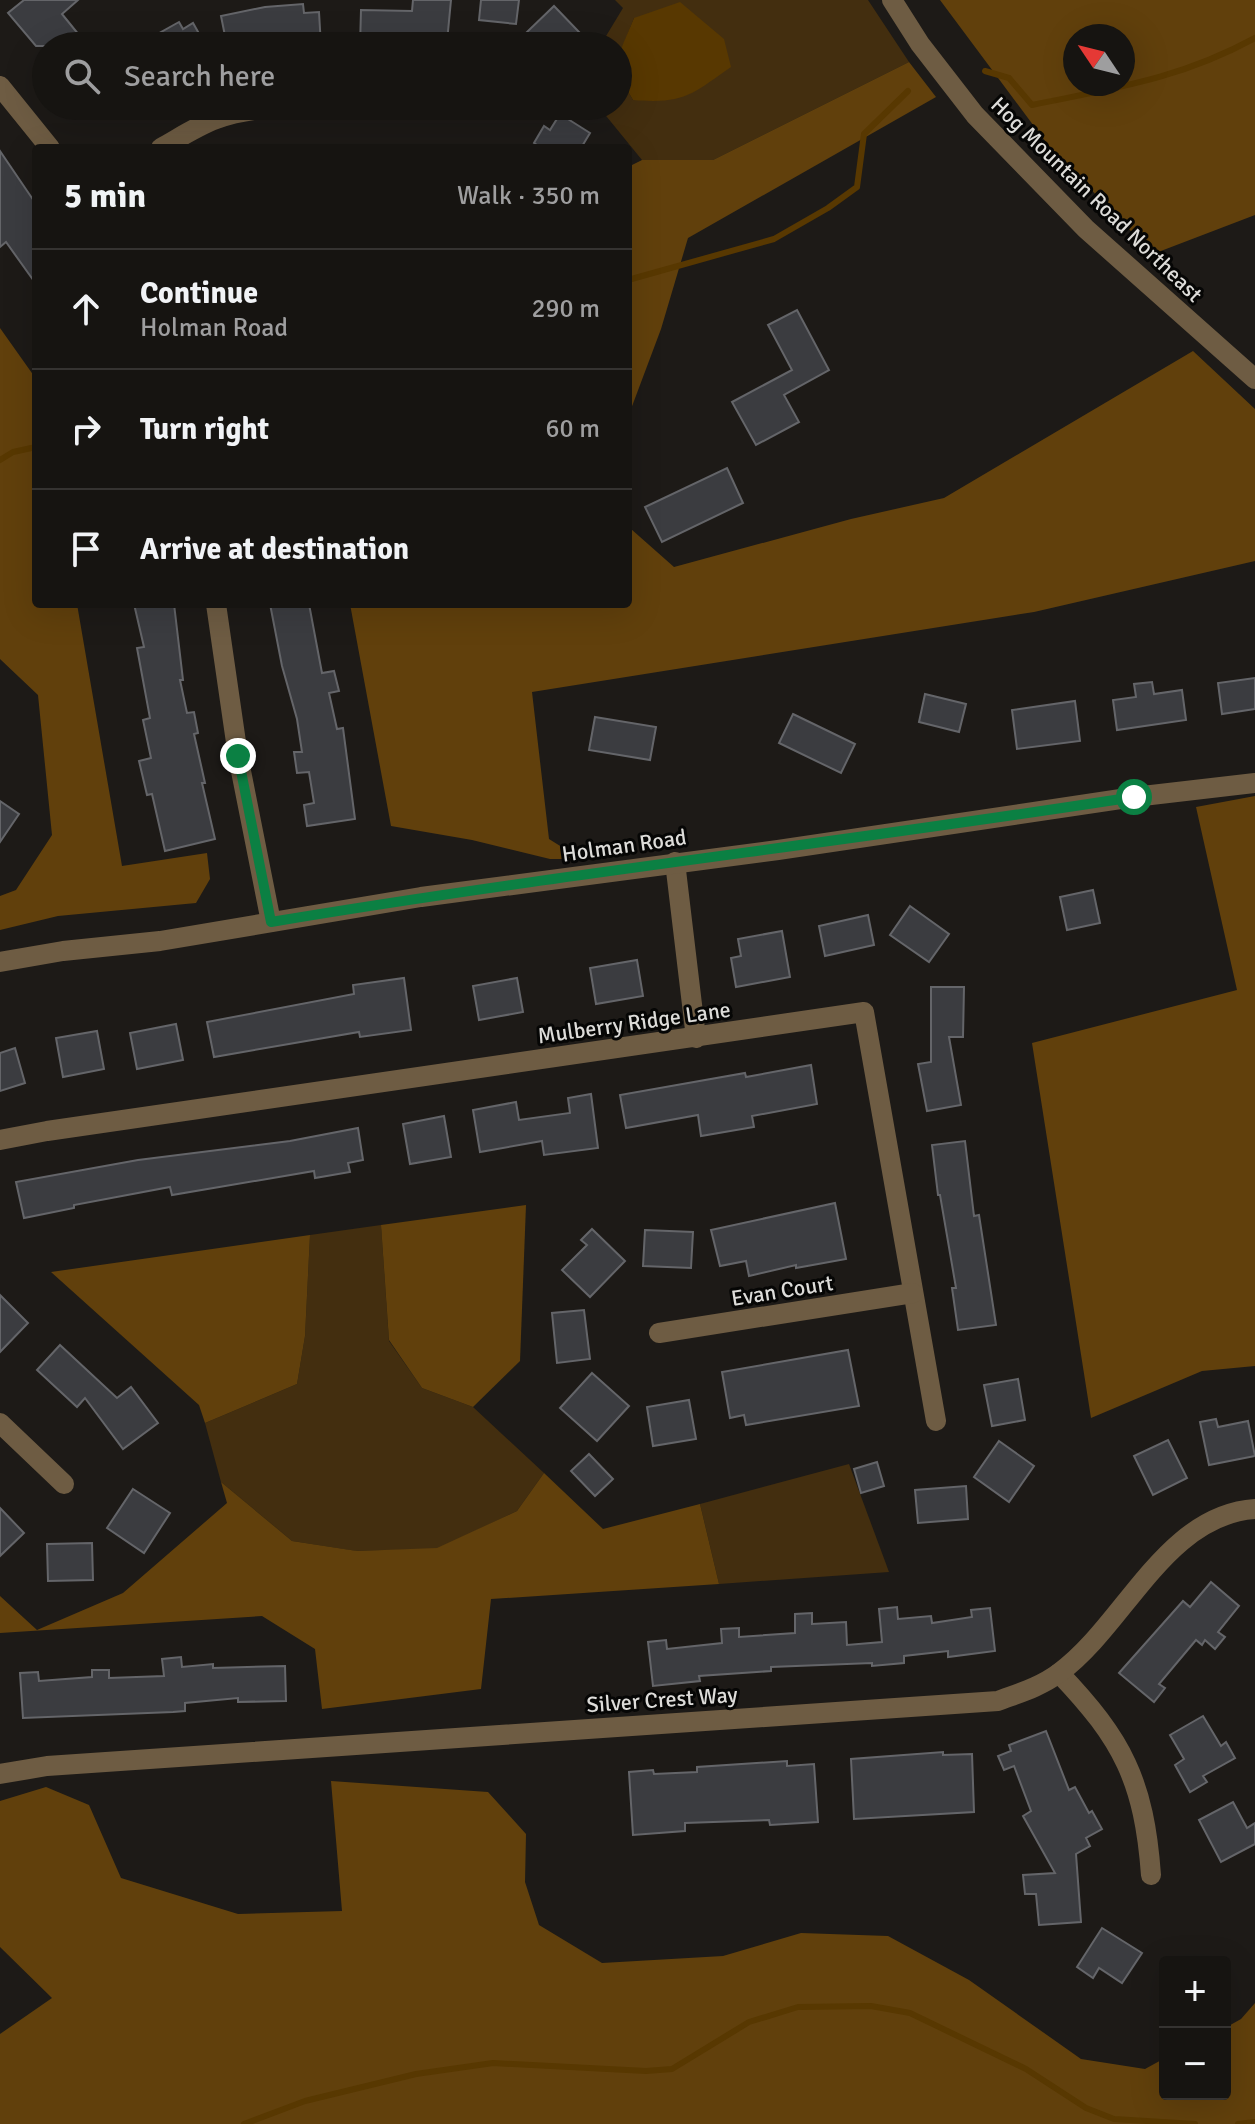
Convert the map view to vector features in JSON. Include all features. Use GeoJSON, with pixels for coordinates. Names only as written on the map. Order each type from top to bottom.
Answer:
{"type":"FeatureCollection","features":[{"type":"Feature","properties":{"kind":"street","name":"Hog Mountain Road Northeast"},"geometry":{"type":"LineString","coordinates":[[892,0],[920,44],[975,115],[1086,229],[1255,379]]}},
{"type":"Feature","properties":{"kind":"street"},"geometry":{"type":"LineString","coordinates":[[0,86],[47,144]]}},
{"type":"Feature","properties":{"kind":"street"},"geometry":{"type":"LineString","coordinates":[[168,144],[212,120]]}},
{"type":"Feature","properties":{"kind":"street"},"geometry":{"type":"LineString","coordinates":[[217,608],[238,756],[271,922]]}},
{"type":"Feature","properties":{"kind":"street","name":"Holman Road"},"geometry":{"type":"LineString","coordinates":[[0,962],[63,951],[160,941],[421,897],[1134,797],[1255,783]]}},
{"type":"Feature","properties":{"kind":"street"},"geometry":{"type":"LineString","coordinates":[[675,862],[696,1038]]}},
{"type":"Feature","properties":{"kind":"street","name":"Mulberry Ridge Lane"},"geometry":{"type":"LineString","coordinates":[[0,1140],[864,1012],[936,1421]]}},
{"type":"Feature","properties":{"kind":"street","name":"Evan Court"},"geometry":{"type":"LineString","coordinates":[[659,1333],[913,1293]]}},
{"type":"Feature","properties":{"kind":"street"},"geometry":{"type":"LineString","coordinates":[[0,1423],[64,1484]]}},
{"type":"Feature","properties":{"kind":"street","name":"Silver Crest Way"},"geometry":{"type":"LineString","coordinates":[[0,1774],[47,1766],[998,1701],[1034,1688],[1059,1673],[1082,1652],[1175,1547],[1205,1523],[1233,1510],[1255,1509]]}},
{"type":"Feature","properties":{"kind":"street"},"geometry":{"type":"LineString","coordinates":[[1059,1673],[1116,1740],[1135,1781],[1148,1833],[1151,1875]]}},
{"type":"Feature","properties":{"kind":"shaded area"},"geometry":{"type":"Polygon","coordinates":[[[615,0],[868,0],[909,62],[713,160],[642,160],[609,120],[632,120],[634,18],[628,32],[608,32],[623,8],[615,0]]]}},
{"type":"Feature","properties":{"kind":"shaded area"},"geometry":{"type":"Polygon","coordinates":[[[940,0],[1255,0],[1255,215],[1153,254],[1048,145],[940,0]]]}},
{"type":"Feature","properties":{"kind":"shaded area"},"geometry":{"type":"Polygon","coordinates":[[[680,2],[724,39],[731,67],[686,96],[633,100],[632,32],[628,32],[634,18],[680,2]]]}},
{"type":"Feature","properties":{"kind":"shaded area"},"geometry":{"type":"Polygon","coordinates":[[[909,62],[936,97],[688,238],[661,329],[632,406],[632,165],[642,160],[713,160],[909,62]]]}},
{"type":"Feature","properties":{"kind":"shaded area"},"geometry":{"type":"Polygon","coordinates":[[[0,328],[32,373],[32,608],[78,608],[122,866],[207,853],[210,879],[196,903],[58,916],[0,930],[0,896],[16,890],[52,835],[38,695],[0,659],[0,328]]]}},
{"type":"Feature","properties":{"kind":"shaded area"},"geometry":{"type":"Polygon","coordinates":[[[1193,351],[1255,409],[1255,561],[1034,612],[532,692],[549,839],[581,859],[550,859],[472,840],[391,826],[351,608],[632,608],[632,530],[674,567],[851,519],[944,498],[1193,351]]]}},
{"type":"Feature","properties":{"kind":"shaded area"},"geometry":{"type":"Polygon","coordinates":[[[1255,796],[1255,1366],[1202,1371],[1091,1418],[1032,1043],[1237,990],[1196,807],[1255,796]]]}},
{"type":"Feature","properties":{"kind":"shaded area"},"geometry":{"type":"Polygon","coordinates":[[[526,1205],[520,1361],[473,1407],[422,1388],[389,1340],[381,1225],[526,1205]]]}},
{"type":"Feature","properties":{"kind":"shaded area"},"geometry":{"type":"Polygon","coordinates":[[[381,1225],[389,1341],[422,1388],[473,1407],[544,1473],[517,1511],[437,1549],[356,1551],[292,1541],[221,1482],[205,1423],[297,1384],[305,1336],[310,1235],[381,1225]]]}},
{"type":"Feature","properties":{"kind":"shaded area"},"geometry":{"type":"Polygon","coordinates":[[[310,1235],[305,1336],[297,1384],[205,1423],[199,1405],[51,1272],[310,1235]]]}},
{"type":"Feature","properties":{"kind":"shaded area"},"geometry":{"type":"Polygon","coordinates":[[[849,1464],[889,1572],[719,1584],[700,1504],[849,1464]]]}},
{"type":"Feature","properties":{"kind":"shaded area"},"geometry":{"type":"Polygon","coordinates":[[[544,1473],[603,1529],[700,1504],[719,1584],[491,1599],[481,1689],[322,1709],[315,1649],[262,1616],[0,1633],[0,1596],[37,1630],[123,1593],[227,1503],[221,1482],[292,1541],[357,1551],[437,1548],[517,1511],[544,1473]]]}},
{"type":"Feature","properties":{"kind":"shaded area"},"geometry":{"type":"Polygon","coordinates":[[[331,1781],[488,1792],[526,1834],[525,1882],[539,1925],[602,1963],[723,1956],[801,1933],[888,1936],[969,1980],[1081,2059],[1145,2069],[1159,2061],[1159,2100],[1231,2100],[1231,2025],[1241,2019],[1255,2003],[1255,2124],[0,2124],[0,2034],[52,1998],[0,1947],[0,1801],[46,1787],[89,1805],[121,1878],[238,1914],[342,1911],[331,1781]]]}},
{"type":"Feature","properties":{"kind":"building"},"geometry":{"type":"Polygon","coordinates":[[[24,0],[78,0],[62,14],[77,32],[32,32],[32,41],[8,13],[24,0]]]}},
{"type":"Feature","properties":{"kind":"building"},"geometry":{"type":"Polygon","coordinates":[[[413,0],[451,0],[448,32],[360,32],[361,10],[412,11],[413,0]]]}},
{"type":"Feature","properties":{"kind":"building"},"geometry":{"type":"Polygon","coordinates":[[[481,0],[519,0],[516,24],[479,20],[481,0]]]}},
{"type":"Feature","properties":{"kind":"building"},"geometry":{"type":"Polygon","coordinates":[[[303,4],[304,13],[319,12],[320,32],[224,32],[221,16],[265,7],[303,4]]]}},
{"type":"Feature","properties":{"kind":"building"},"geometry":{"type":"Polygon","coordinates":[[[554,6],[579,32],[527,32],[554,6]]]}},
{"type":"Feature","properties":{"kind":"building"},"geometry":{"type":"Polygon","coordinates":[[[179,22],[183,29],[193,23],[198,32],[161,32],[179,22]]]}},
{"type":"Feature","properties":{"kind":"building"},"geometry":{"type":"Polygon","coordinates":[[[556,120],[569,120],[590,133],[583,144],[534,143],[544,126],[550,130],[556,120]]]}},
{"type":"Feature","properties":{"kind":"building"},"geometry":{"type":"Polygon","coordinates":[[[0,151],[32,198],[32,278],[6,242],[0,247],[0,151]]]}},
{"type":"Feature","properties":{"kind":"building"},"geometry":{"type":"Polygon","coordinates":[[[797,310],[829,370],[784,395],[799,422],[756,445],[732,402],[792,370],[768,325],[797,310]]]}},
{"type":"Feature","properties":{"kind":"building"},"geometry":{"type":"Polygon","coordinates":[[[727,468],[743,503],[662,542],[645,507],[727,468]]]}},
{"type":"Feature","properties":{"kind":"building"},"geometry":{"type":"Polygon","coordinates":[[[135,608],[174,608],[183,680],[180,680],[187,713],[194,712],[198,733],[194,734],[205,783],[202,783],[215,839],[165,851],[152,794],[147,795],[139,761],[151,758],[143,720],[150,718],[137,648],[144,647],[135,608]]]}},
{"type":"Feature","properties":{"kind":"building"},"geometry":{"type":"Polygon","coordinates":[[[271,608],[310,608],[322,673],[334,671],[339,691],[329,693],[337,729],[343,728],[355,819],[307,826],[304,805],[314,803],[309,772],[297,773],[294,752],[302,752],[297,719],[282,666],[271,608]]]}},
{"type":"Feature","properties":{"kind":"building"},"geometry":{"type":"Polygon","coordinates":[[[1255,678],[1255,709],[1222,714],[1218,683],[1255,678]]]}},
{"type":"Feature","properties":{"kind":"building"},"geometry":{"type":"Polygon","coordinates":[[[1152,682],[1154,694],[1182,690],[1186,720],[1117,730],[1113,700],[1136,697],[1134,684],[1152,682]]]}},
{"type":"Feature","properties":{"kind":"building"},"geometry":{"type":"Polygon","coordinates":[[[925,694],[966,704],[959,732],[919,722],[925,694]]]}},
{"type":"Feature","properties":{"kind":"building"},"geometry":{"type":"Polygon","coordinates":[[[1075,701],[1080,741],[1017,749],[1012,710],[1075,701]]]}},
{"type":"Feature","properties":{"kind":"building"},"geometry":{"type":"Polygon","coordinates":[[[793,714],[855,744],[841,773],[779,743],[793,714]]]}},
{"type":"Feature","properties":{"kind":"building"},"geometry":{"type":"Polygon","coordinates":[[[595,717],[656,727],[650,760],[589,750],[595,717]]]}},
{"type":"Feature","properties":{"kind":"building"},"geometry":{"type":"Polygon","coordinates":[[[0,801],[19,814],[0,842],[0,801]]]}},
{"type":"Feature","properties":{"kind":"building"},"geometry":{"type":"Polygon","coordinates":[[[1093,890],[1100,923],[1067,930],[1060,897],[1093,890]]]}},
{"type":"Feature","properties":{"kind":"building"},"geometry":{"type":"Polygon","coordinates":[[[910,906],[949,934],[929,962],[890,935],[910,906]]]}},
{"type":"Feature","properties":{"kind":"building"},"geometry":{"type":"Polygon","coordinates":[[[868,915],[874,945],[825,956],[819,926],[868,915]]]}},
{"type":"Feature","properties":{"kind":"building"},"geometry":{"type":"Polygon","coordinates":[[[782,931],[790,977],[736,987],[731,958],[741,956],[738,939],[782,931]]]}},
{"type":"Feature","properties":{"kind":"building"},"geometry":{"type":"Polygon","coordinates":[[[637,960],[643,996],[596,1004],[590,968],[637,960]]]}},
{"type":"Feature","properties":{"kind":"building"},"geometry":{"type":"Polygon","coordinates":[[[404,978],[411,1030],[360,1037],[359,1032],[214,1057],[207,1022],[354,994],[353,985],[404,978]]]}},
{"type":"Feature","properties":{"kind":"building"},"geometry":{"type":"Polygon","coordinates":[[[517,978],[523,1012],[479,1020],[473,986],[517,978]]]}},
{"type":"Feature","properties":{"kind":"building"},"geometry":{"type":"Polygon","coordinates":[[[931,987],[964,987],[963,1037],[949,1037],[961,1105],[927,1111],[918,1064],[931,1062],[931,987]]]}},
{"type":"Feature","properties":{"kind":"building"},"geometry":{"type":"Polygon","coordinates":[[[176,1024],[183,1060],[137,1069],[130,1033],[176,1024]]]}},
{"type":"Feature","properties":{"kind":"building"},"geometry":{"type":"Polygon","coordinates":[[[97,1031],[104,1069],[63,1077],[56,1038],[97,1031]]]}},
{"type":"Feature","properties":{"kind":"building"},"geometry":{"type":"Polygon","coordinates":[[[15,1048],[25,1083],[0,1091],[0,1053],[15,1048]]]}},
{"type":"Feature","properties":{"kind":"building"},"geometry":{"type":"Polygon","coordinates":[[[811,1065],[817,1104],[752,1116],[754,1127],[701,1136],[698,1115],[626,1128],[620,1095],[811,1065]]]}},
{"type":"Feature","properties":{"kind":"building"},"geometry":{"type":"Polygon","coordinates":[[[591,1094],[598,1148],[544,1155],[542,1141],[480,1152],[473,1110],[516,1102],[519,1120],[570,1113],[568,1098],[591,1094]]]}},
{"type":"Feature","properties":{"kind":"building"},"geometry":{"type":"Polygon","coordinates":[[[444,1116],[451,1157],[410,1164],[403,1124],[444,1116]]]}},
{"type":"Feature","properties":{"kind":"building"},"geometry":{"type":"Polygon","coordinates":[[[358,1128],[363,1160],[348,1163],[350,1172],[315,1178],[314,1171],[172,1195],[170,1187],[24,1218],[16,1182],[138,1160],[290,1141],[358,1128]]]}},
{"type":"Feature","properties":{"kind":"building"},"geometry":{"type":"Polygon","coordinates":[[[965,1141],[974,1216],[979,1215],[996,1325],[958,1330],[952,1288],[956,1288],[932,1145],[965,1141]]]}},
{"type":"Feature","properties":{"kind":"building"},"geometry":{"type":"Polygon","coordinates":[[[835,1203],[846,1259],[796,1268],[796,1265],[749,1276],[746,1261],[720,1266],[711,1230],[835,1203]]]}},
{"type":"Feature","properties":{"kind":"building"},"geometry":{"type":"Polygon","coordinates":[[[592,1229],[625,1261],[590,1297],[562,1270],[587,1245],[581,1240],[592,1229]]]}},
{"type":"Feature","properties":{"kind":"building"},"geometry":{"type":"Polygon","coordinates":[[[645,1230],[693,1232],[691,1268],[643,1266],[645,1230]]]}},
{"type":"Feature","properties":{"kind":"building"},"geometry":{"type":"Polygon","coordinates":[[[0,1295],[28,1323],[0,1352],[0,1295]]]}},
{"type":"Feature","properties":{"kind":"building"},"geometry":{"type":"Polygon","coordinates":[[[584,1310],[590,1359],[557,1363],[552,1313],[584,1310]]]}},
{"type":"Feature","properties":{"kind":"building"},"geometry":{"type":"Polygon","coordinates":[[[60,1345],[117,1398],[131,1387],[158,1423],[123,1449],[85,1398],[77,1407],[37,1370],[60,1345]]]}},
{"type":"Feature","properties":{"kind":"building"},"geometry":{"type":"Polygon","coordinates":[[[848,1350],[859,1406],[746,1425],[744,1415],[730,1418],[722,1372],[848,1350]]]}},
{"type":"Feature","properties":{"kind":"building"},"geometry":{"type":"Polygon","coordinates":[[[592,1373],[629,1406],[597,1441],[560,1408],[592,1373]]]}},
{"type":"Feature","properties":{"kind":"building"},"geometry":{"type":"Polygon","coordinates":[[[1018,1379],[1025,1420],[992,1426],[984,1385],[1018,1379]]]}},
{"type":"Feature","properties":{"kind":"building"},"geometry":{"type":"Polygon","coordinates":[[[689,1400],[696,1439],[653,1446],[647,1407],[689,1400]]]}},
{"type":"Feature","properties":{"kind":"building"},"geometry":{"type":"Polygon","coordinates":[[[1216,1419],[1218,1427],[1248,1421],[1255,1456],[1209,1465],[1200,1422],[1216,1419]]]}},
{"type":"Feature","properties":{"kind":"building"},"geometry":{"type":"Polygon","coordinates":[[[1168,1440],[1187,1478],[1153,1495],[1134,1456],[1168,1440]]]}},
{"type":"Feature","properties":{"kind":"building"},"geometry":{"type":"Polygon","coordinates":[[[999,1441],[1034,1466],[1009,1502],[974,1477],[999,1441]]]}},
{"type":"Feature","properties":{"kind":"building"},"geometry":{"type":"Polygon","coordinates":[[[589,1454],[613,1479],[595,1496],[571,1471],[589,1454]]]}},
{"type":"Feature","properties":{"kind":"building"},"geometry":{"type":"Polygon","coordinates":[[[877,1462],[884,1486],[861,1493],[854,1469],[877,1462]]]}},
{"type":"Feature","properties":{"kind":"building"},"geometry":{"type":"Polygon","coordinates":[[[966,1486],[968,1519],[918,1523],[915,1490],[966,1486]]]}},
{"type":"Feature","properties":{"kind":"building"},"geometry":{"type":"Polygon","coordinates":[[[133,1489],[170,1513],[144,1553],[107,1528],[133,1489]]]}},
{"type":"Feature","properties":{"kind":"building"},"geometry":{"type":"Polygon","coordinates":[[[0,1508],[24,1533],[0,1556],[0,1508]]]}},
{"type":"Feature","properties":{"kind":"building"},"geometry":{"type":"Polygon","coordinates":[[[92,1543],[93,1580],[48,1581],[47,1544],[92,1543]]]}},
{"type":"Feature","properties":{"kind":"building"},"geometry":{"type":"Polygon","coordinates":[[[1211,1582],[1239,1606],[1218,1632],[1225,1637],[1215,1649],[1205,1640],[1202,1645],[1196,1640],[1159,1684],[1165,1688],[1154,1702],[1119,1673],[1183,1601],[1190,1607],[1211,1582]]]}},
{"type":"Feature","properties":{"kind":"building"},"geometry":{"type":"Polygon","coordinates":[[[897,1607],[898,1619],[931,1616],[932,1623],[972,1617],[971,1610],[990,1608],[995,1651],[948,1657],[948,1651],[904,1656],[904,1663],[872,1666],[872,1663],[771,1667],[771,1671],[699,1676],[700,1681],[653,1686],[648,1642],[666,1640],[667,1649],[722,1643],[721,1629],[739,1628],[739,1637],[795,1633],[795,1614],[812,1613],[812,1624],[846,1622],[847,1645],[882,1642],[879,1609],[897,1607]]]}},
{"type":"Feature","properties":{"kind":"building"},"geometry":{"type":"Polygon","coordinates":[[[181,1657],[182,1667],[213,1664],[213,1668],[285,1666],[286,1701],[238,1702],[238,1698],[185,1703],[185,1711],[23,1718],[20,1673],[38,1672],[39,1681],[92,1677],[92,1670],[109,1670],[109,1678],[164,1676],[162,1659],[181,1657]]]}},
{"type":"Feature","properties":{"kind":"building"},"geometry":{"type":"Polygon","coordinates":[[[1203,1716],[1221,1746],[1226,1742],[1235,1758],[1203,1776],[1207,1782],[1190,1792],[1175,1765],[1184,1759],[1170,1735],[1203,1716]]]}},
{"type":"Feature","properties":{"kind":"building"},"geometry":{"type":"Polygon","coordinates":[[[1046,1731],[1069,1790],[1075,1787],[1102,1829],[1086,1838],[1090,1846],[1076,1854],[1081,1922],[1039,1925],[1036,1894],[1025,1894],[1023,1875],[1055,1873],[1023,1816],[1031,1811],[1014,1766],[1004,1770],[998,1756],[1011,1751],[1009,1745],[1046,1731]]]}},
{"type":"Feature","properties":{"kind":"building"},"geometry":{"type":"Polygon","coordinates":[[[943,1752],[943,1755],[972,1754],[974,1812],[854,1819],[851,1759],[943,1752]]]}},
{"type":"Feature","properties":{"kind":"building"},"geometry":{"type":"Polygon","coordinates":[[[787,1761],[787,1766],[814,1764],[818,1822],[770,1825],[769,1820],[685,1823],[685,1831],[633,1835],[629,1772],[697,1772],[697,1767],[787,1761]]]}},
{"type":"Feature","properties":{"kind":"building"},"geometry":{"type":"Polygon","coordinates":[[[1233,1802],[1247,1828],[1255,1823],[1255,1844],[1221,1862],[1199,1820],[1233,1802]]]}},
{"type":"Feature","properties":{"kind":"building"},"geometry":{"type":"Polygon","coordinates":[[[1102,1928],[1142,1953],[1122,1983],[1099,1968],[1093,1978],[1077,1967],[1102,1928]]]}},
{"type":"Feature","properties":{"kind":"waterway"},"geometry":{"type":"LineString","coordinates":[[985,71],[1009,78],[1032,105],[1173,73],[1255,38]]}},
{"type":"Feature","properties":{"kind":"waterway"},"geometry":{"type":"LineString","coordinates":[[632,279],[774,239],[828,208],[857,187],[864,134],[908,91]]}},
{"type":"Feature","properties":{"kind":"waterway"},"geometry":{"type":"LineString","coordinates":[[0,460],[13,452],[32,448]]}},
{"type":"Feature","properties":{"kind":"waterway"},"geometry":{"type":"LineString","coordinates":[[244,2124],[305,2101],[416,2074],[493,2063],[646,2071],[672,2069],[749,2022],[798,2007],[871,2006],[910,2013],[1026,2069],[1086,2108],[1114,2119],[1195,2124]]}},
{"type":"Feature","properties":{"kind":"waterway"},"geometry":{"type":"LineString","coordinates":[[1238,2124],[1255,2122]]}},
{"type":"Feature","properties":{"kind":"route"},"geometry":{"type":"LineString","coordinates":[[238,756],[271,922],[421,897],[778,850],[1134,797]]}}]}
